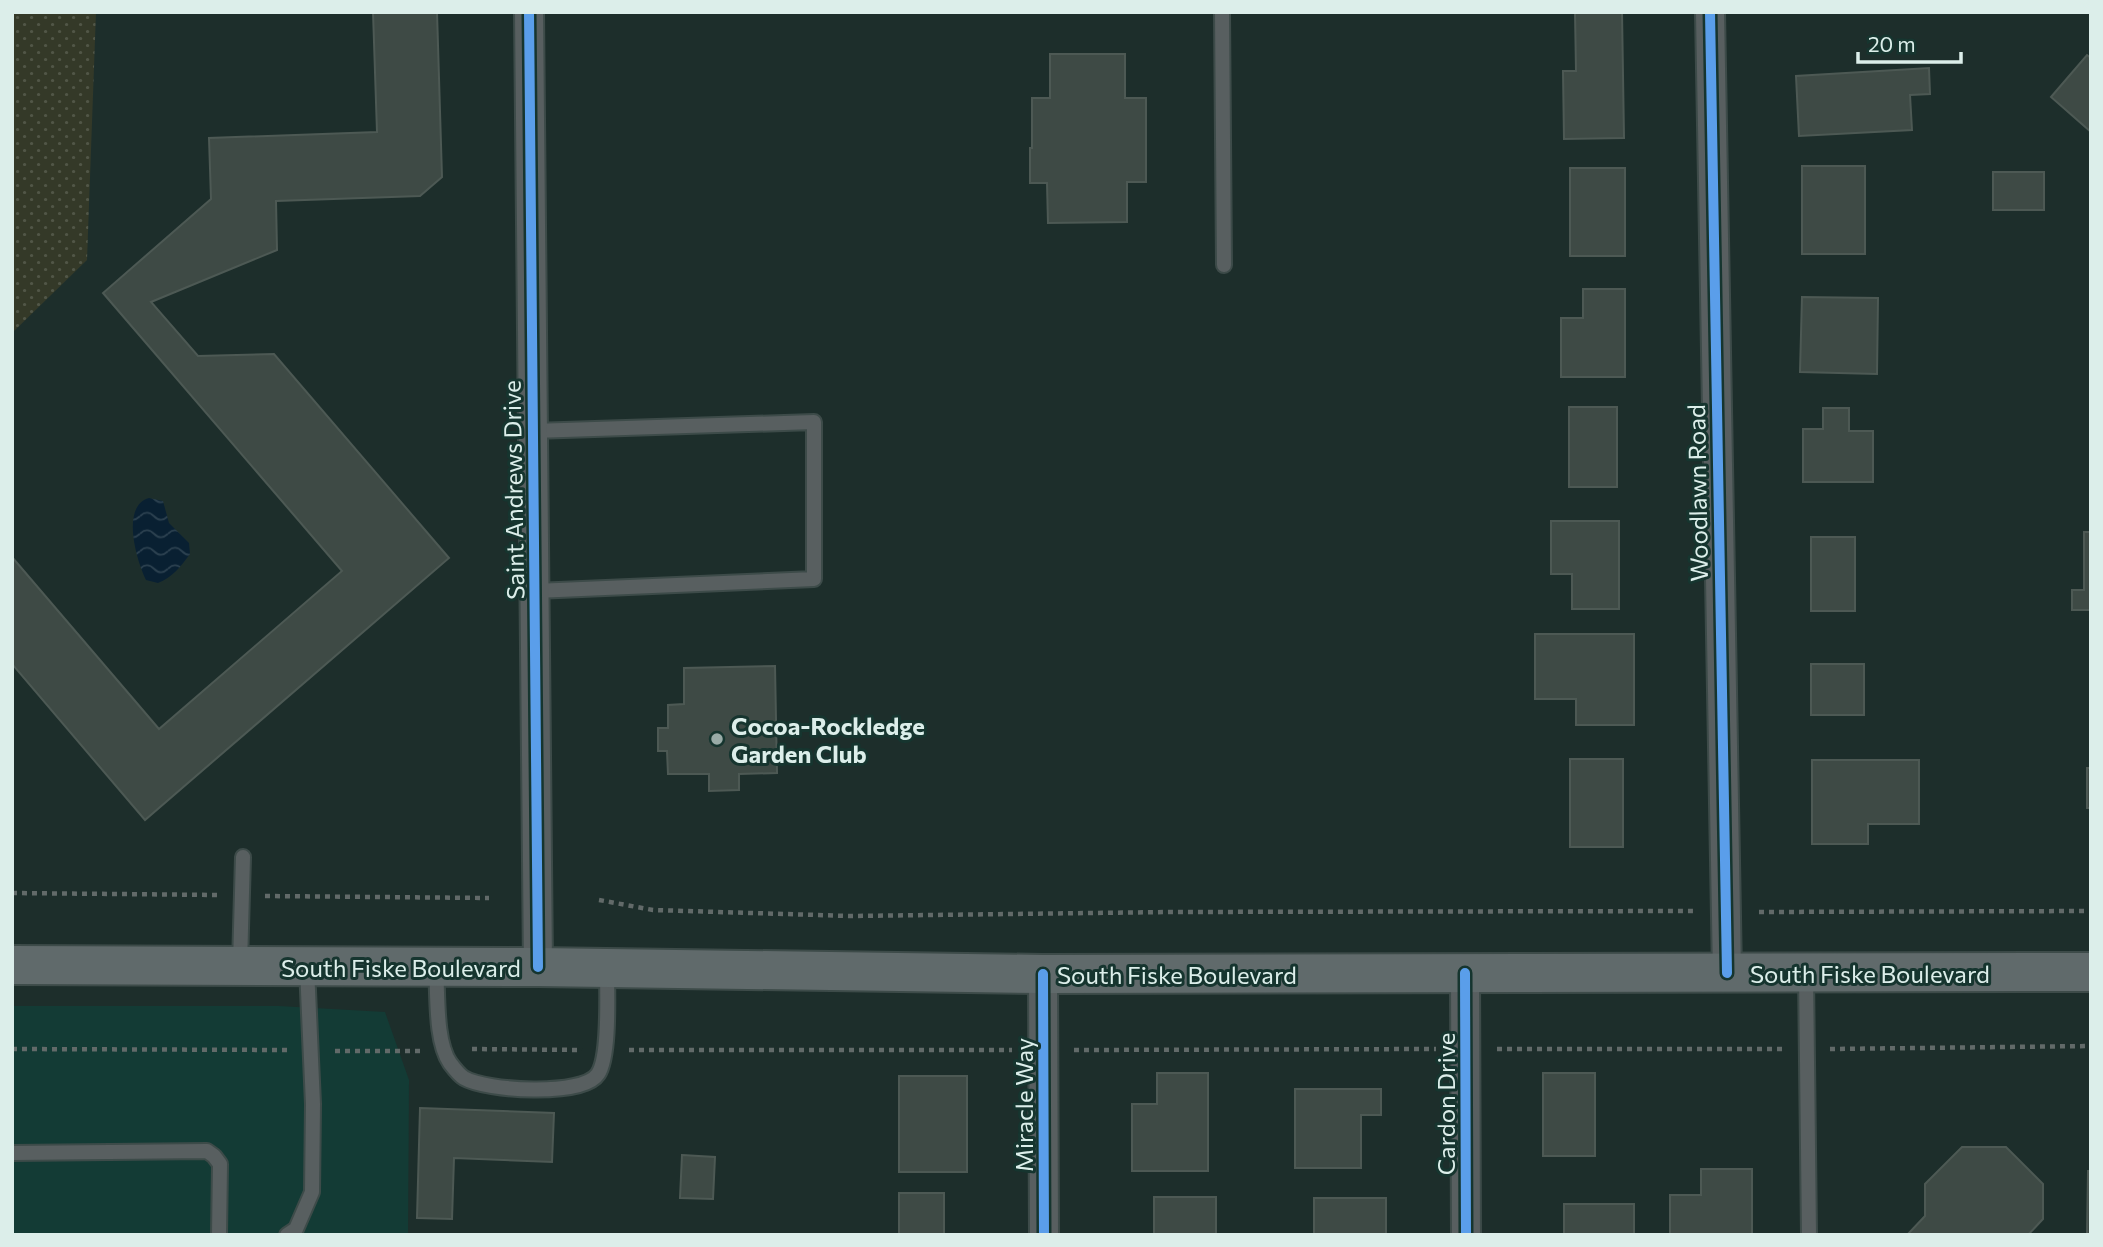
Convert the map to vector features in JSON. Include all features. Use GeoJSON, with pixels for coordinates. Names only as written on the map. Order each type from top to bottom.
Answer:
{"type":"FeatureCollection","features":[{"type":"Feature","properties":{"kind":"main road","name":"South Fiske Boulevard"},"geometry":{"type":"LineString","coordinates":[[12,965],[537,967],[1043,974],[2091,972]]}},
{"type":"Feature","properties":{"kind":"street","name":"Saint Andrews Drive"},"geometry":{"type":"LineString","coordinates":[[529,12],[537,967]]}},
{"type":"Feature","properties":{"kind":"street","name":"Woodlawn Road"},"geometry":{"type":"LineString","coordinates":[[1710,12],[1727,973]]}},
{"type":"Feature","properties":{"kind":"street","name":"Cardon Drive"},"geometry":{"type":"LineString","coordinates":[[1465,973],[1466,1235]]}},
{"type":"Feature","properties":{"kind":"street","name":"Miracle Way"},"geometry":{"type":"LineString","coordinates":[[1043,974],[1044,1235]]}},
{"type":"Feature","properties":{"kind":"lane"},"geometry":{"type":"LineString","coordinates":[[1222,12],[1224,265]]}},
{"type":"Feature","properties":{"kind":"lane"},"geometry":{"type":"LineString","coordinates":[[533,431],[814,422],[814,579],[535,591]]}},
{"type":"Feature","properties":{"kind":"lane"},"geometry":{"type":"LineString","coordinates":[[240,966],[243,857]]}},
{"type":"Feature","properties":{"kind":"lane"},"geometry":{"type":"LineString","coordinates":[[287,1235],[296,1228],[312,1192],[313,1104],[307,967]]}},
{"type":"Feature","properties":{"kind":"lane"},"geometry":{"type":"LineString","coordinates":[[436,967],[440,1035],[448,1061],[464,1078],[493,1087],[554,1089],[580,1086],[597,1077],[604,1062],[607,968]]}},
{"type":"Feature","properties":{"kind":"lane"},"geometry":{"type":"LineString","coordinates":[[1806,973],[1809,1235]]}},
{"type":"Feature","properties":{"kind":"lane"},"geometry":{"type":"LineString","coordinates":[[12,1153],[207,1151],[215,1156],[220,1164],[219,1235]]}},
{"type":"Feature","properties":{"kind":"path"},"geometry":{"type":"LineString","coordinates":[[12,893],[219,895]]}},
{"type":"Feature","properties":{"kind":"path"},"geometry":{"type":"LineString","coordinates":[[260,896],[489,898]]}},
{"type":"Feature","properties":{"kind":"path"},"geometry":{"type":"LineString","coordinates":[[599,900],[653,910],[850,916],[1693,911]]}},
{"type":"Feature","properties":{"kind":"path"},"geometry":{"type":"LineString","coordinates":[[1759,912],[2091,911]]}},
{"type":"Feature","properties":{"kind":"path"},"geometry":{"type":"LineString","coordinates":[[765,1051],[2091,1046]]}},
{"type":"Feature","properties":{"kind":"path"},"geometry":{"type":"LineString","coordinates":[[12,1049],[290,1050]]}},
{"type":"Feature","properties":{"kind":"path"},"geometry":{"type":"LineString","coordinates":[[331,1051],[428,1051]]}},
{"type":"Feature","properties":{"kind":"shaded area"},"geometry":{"type":"Polygon","coordinates":[[[12,12],[96,12],[87,260],[12,333],[12,12]]]}},
{"type":"Feature","properties":{"kind":"shaded area"},"geometry":{"type":"Polygon","coordinates":[[[12,1006],[279,1006],[385,1012],[409,1080],[408,1235],[12,1235],[12,1006]]]}},
{"type":"Feature","properties":{"kind":"water"},"geometry":{"type":"Polygon","coordinates":[[[149,498],[163,501],[169,523],[189,543],[190,554],[187,558],[172,575],[158,583],[146,580],[133,535],[135,512],[140,503],[149,498]]]}},
{"type":"Feature","properties":{"kind":"building"},"geometry":{"type":"Polygon","coordinates":[[[373,12],[437,12],[442,177],[420,196],[276,201],[277,250],[151,302],[198,356],[274,354],[449,558],[145,820],[12,664],[12,557],[159,729],[342,571],[103,293],[211,199],[209,138],[377,132],[373,12]]]}},
{"type":"Feature","properties":{"kind":"building"},"geometry":{"type":"Polygon","coordinates":[[[1575,12],[1622,12],[1624,138],[1564,139],[1563,71],[1576,71],[1575,12]]]}},
{"type":"Feature","properties":{"kind":"building"},"geometry":{"type":"Polygon","coordinates":[[[1050,54],[1125,54],[1125,98],[1146,98],[1146,182],[1127,182],[1127,222],[1048,223],[1047,183],[1030,183],[1030,148],[1032,98],[1050,98],[1050,54]]]}},
{"type":"Feature","properties":{"kind":"building"},"geometry":{"type":"Polygon","coordinates":[[[2087,55],[2091,58],[2091,132],[2051,97],[2087,55]]]}},
{"type":"Feature","properties":{"kind":"building"},"geometry":{"type":"Polygon","coordinates":[[[1929,68],[1930,94],[1910,95],[1912,130],[1799,136],[1796,76],[1929,68]]]}},
{"type":"Feature","properties":{"kind":"building"},"geometry":{"type":"Polygon","coordinates":[[[1802,166],[1865,166],[1865,254],[1802,254],[1802,166]]]}},
{"type":"Feature","properties":{"kind":"building"},"geometry":{"type":"Polygon","coordinates":[[[1570,168],[1625,168],[1625,256],[1570,256],[1570,168]]]}},
{"type":"Feature","properties":{"kind":"building"},"geometry":{"type":"Polygon","coordinates":[[[1993,172],[2044,172],[2044,210],[1993,210],[1993,172]]]}},
{"type":"Feature","properties":{"kind":"building"},"geometry":{"type":"Polygon","coordinates":[[[1583,289],[1625,289],[1625,377],[1561,377],[1561,318],[1583,318],[1583,289]]]}},
{"type":"Feature","properties":{"kind":"building"},"geometry":{"type":"Polygon","coordinates":[[[1802,297],[1878,298],[1877,374],[1800,372],[1802,297]]]}},
{"type":"Feature","properties":{"kind":"building"},"geometry":{"type":"Polygon","coordinates":[[[1569,407],[1617,407],[1617,487],[1569,487],[1569,407]]]}},
{"type":"Feature","properties":{"kind":"building"},"geometry":{"type":"Polygon","coordinates":[[[1823,408],[1849,408],[1849,431],[1873,431],[1873,482],[1803,482],[1803,429],[1823,429],[1823,408]]]}},
{"type":"Feature","properties":{"kind":"building"},"geometry":{"type":"Polygon","coordinates":[[[1551,521],[1619,521],[1619,609],[1572,609],[1572,574],[1551,574],[1551,521]]]}},
{"type":"Feature","properties":{"kind":"building"},"geometry":{"type":"Polygon","coordinates":[[[2084,532],[2091,532],[2091,610],[2072,610],[2072,590],[2084,590],[2084,532]]]}},
{"type":"Feature","properties":{"kind":"building"},"geometry":{"type":"Polygon","coordinates":[[[1811,537],[1855,537],[1855,611],[1811,611],[1811,537]]]}},
{"type":"Feature","properties":{"kind":"building"},"geometry":{"type":"Polygon","coordinates":[[[1535,634],[1634,634],[1634,725],[1576,725],[1576,699],[1535,699],[1535,634]]]}},
{"type":"Feature","properties":{"kind":"building"},"geometry":{"type":"Polygon","coordinates":[[[1811,664],[1864,664],[1864,715],[1811,715],[1811,664]]]}},
{"type":"Feature","properties":{"kind":"building","name":"Cocoa-Rockledge Garden Club"},"geometry":{"type":"Polygon","coordinates":[[[775,666],[777,773],[739,774],[739,790],[709,791],[709,774],[668,774],[667,751],[658,751],[658,728],[668,728],[668,705],[684,704],[684,668],[775,666]]]}},
{"type":"Feature","properties":{"kind":"building"},"geometry":{"type":"Polygon","coordinates":[[[1570,759],[1623,759],[1623,847],[1570,847],[1570,759]]]}},
{"type":"Feature","properties":{"kind":"building"},"geometry":{"type":"Polygon","coordinates":[[[1812,760],[1919,760],[1919,824],[1868,824],[1868,844],[1812,844],[1812,760]]]}},
{"type":"Feature","properties":{"kind":"building"},"geometry":{"type":"Polygon","coordinates":[[[2087,768],[2091,768],[2091,808],[2087,808],[2087,768]]]}},
{"type":"Feature","properties":{"kind":"building"},"geometry":{"type":"Polygon","coordinates":[[[1157,1073],[1208,1073],[1208,1171],[1132,1171],[1132,1104],[1157,1104],[1157,1073]]]}},
{"type":"Feature","properties":{"kind":"building"},"geometry":{"type":"Polygon","coordinates":[[[1543,1073],[1595,1073],[1595,1156],[1543,1156],[1543,1073]]]}},
{"type":"Feature","properties":{"kind":"building"},"geometry":{"type":"Polygon","coordinates":[[[899,1076],[967,1076],[967,1172],[899,1172],[899,1076]]]}},
{"type":"Feature","properties":{"kind":"building"},"geometry":{"type":"Polygon","coordinates":[[[1295,1089],[1381,1089],[1381,1115],[1361,1115],[1361,1168],[1295,1168],[1295,1089]]]}},
{"type":"Feature","properties":{"kind":"building"},"geometry":{"type":"Polygon","coordinates":[[[420,1108],[554,1113],[552,1162],[454,1158],[452,1219],[417,1218],[420,1108]]]}},
{"type":"Feature","properties":{"kind":"building"},"geometry":{"type":"Polygon","coordinates":[[[1962,1147],[2006,1147],[2043,1184],[2043,1219],[2028,1235],[1907,1235],[1925,1216],[1925,1184],[1962,1147]]]}},
{"type":"Feature","properties":{"kind":"building"},"geometry":{"type":"Polygon","coordinates":[[[682,1155],[715,1157],[713,1199],[680,1198],[682,1155]]]}},
{"type":"Feature","properties":{"kind":"building"},"geometry":{"type":"Polygon","coordinates":[[[1701,1169],[1752,1169],[1752,1235],[1670,1235],[1670,1195],[1701,1195],[1701,1169]]]}},
{"type":"Feature","properties":{"kind":"building"},"geometry":{"type":"Polygon","coordinates":[[[2088,1171],[2091,1171],[2091,1235],[2087,1235],[2088,1171]]]}},
{"type":"Feature","properties":{"kind":"building"},"geometry":{"type":"Polygon","coordinates":[[[899,1193],[944,1193],[944,1235],[899,1235],[899,1193]]]}},
{"type":"Feature","properties":{"kind":"building"},"geometry":{"type":"Polygon","coordinates":[[[1154,1197],[1216,1197],[1216,1235],[1154,1235],[1154,1197]]]}},
{"type":"Feature","properties":{"kind":"building"},"geometry":{"type":"Polygon","coordinates":[[[1314,1198],[1386,1198],[1386,1235],[1314,1235],[1314,1198]]]}},
{"type":"Feature","properties":{"kind":"building"},"geometry":{"type":"Polygon","coordinates":[[[1564,1204],[1634,1204],[1634,1235],[1564,1235],[1564,1204]]]}},
{"type":"Feature","properties":{"kind":"cycle path"},"geometry":{"type":"LineString","coordinates":[[529,12],[538,967]]}},
{"type":"Feature","properties":{"kind":"cycle path"},"geometry":{"type":"LineString","coordinates":[[1710,12],[1727,973]]}},
{"type":"Feature","properties":{"kind":"cycle path"},"geometry":{"type":"LineString","coordinates":[[1465,973],[1466,1235]]}},
{"type":"Feature","properties":{"kind":"cycle path"},"geometry":{"type":"LineString","coordinates":[[1043,974],[1044,1235]]}},
{"type":"Feature","properties":{"kind":"place","name":"Cocoa-Rockledge Garden Club"},"geometry":{"type":"Point","coordinates":[717,739]}}]}
